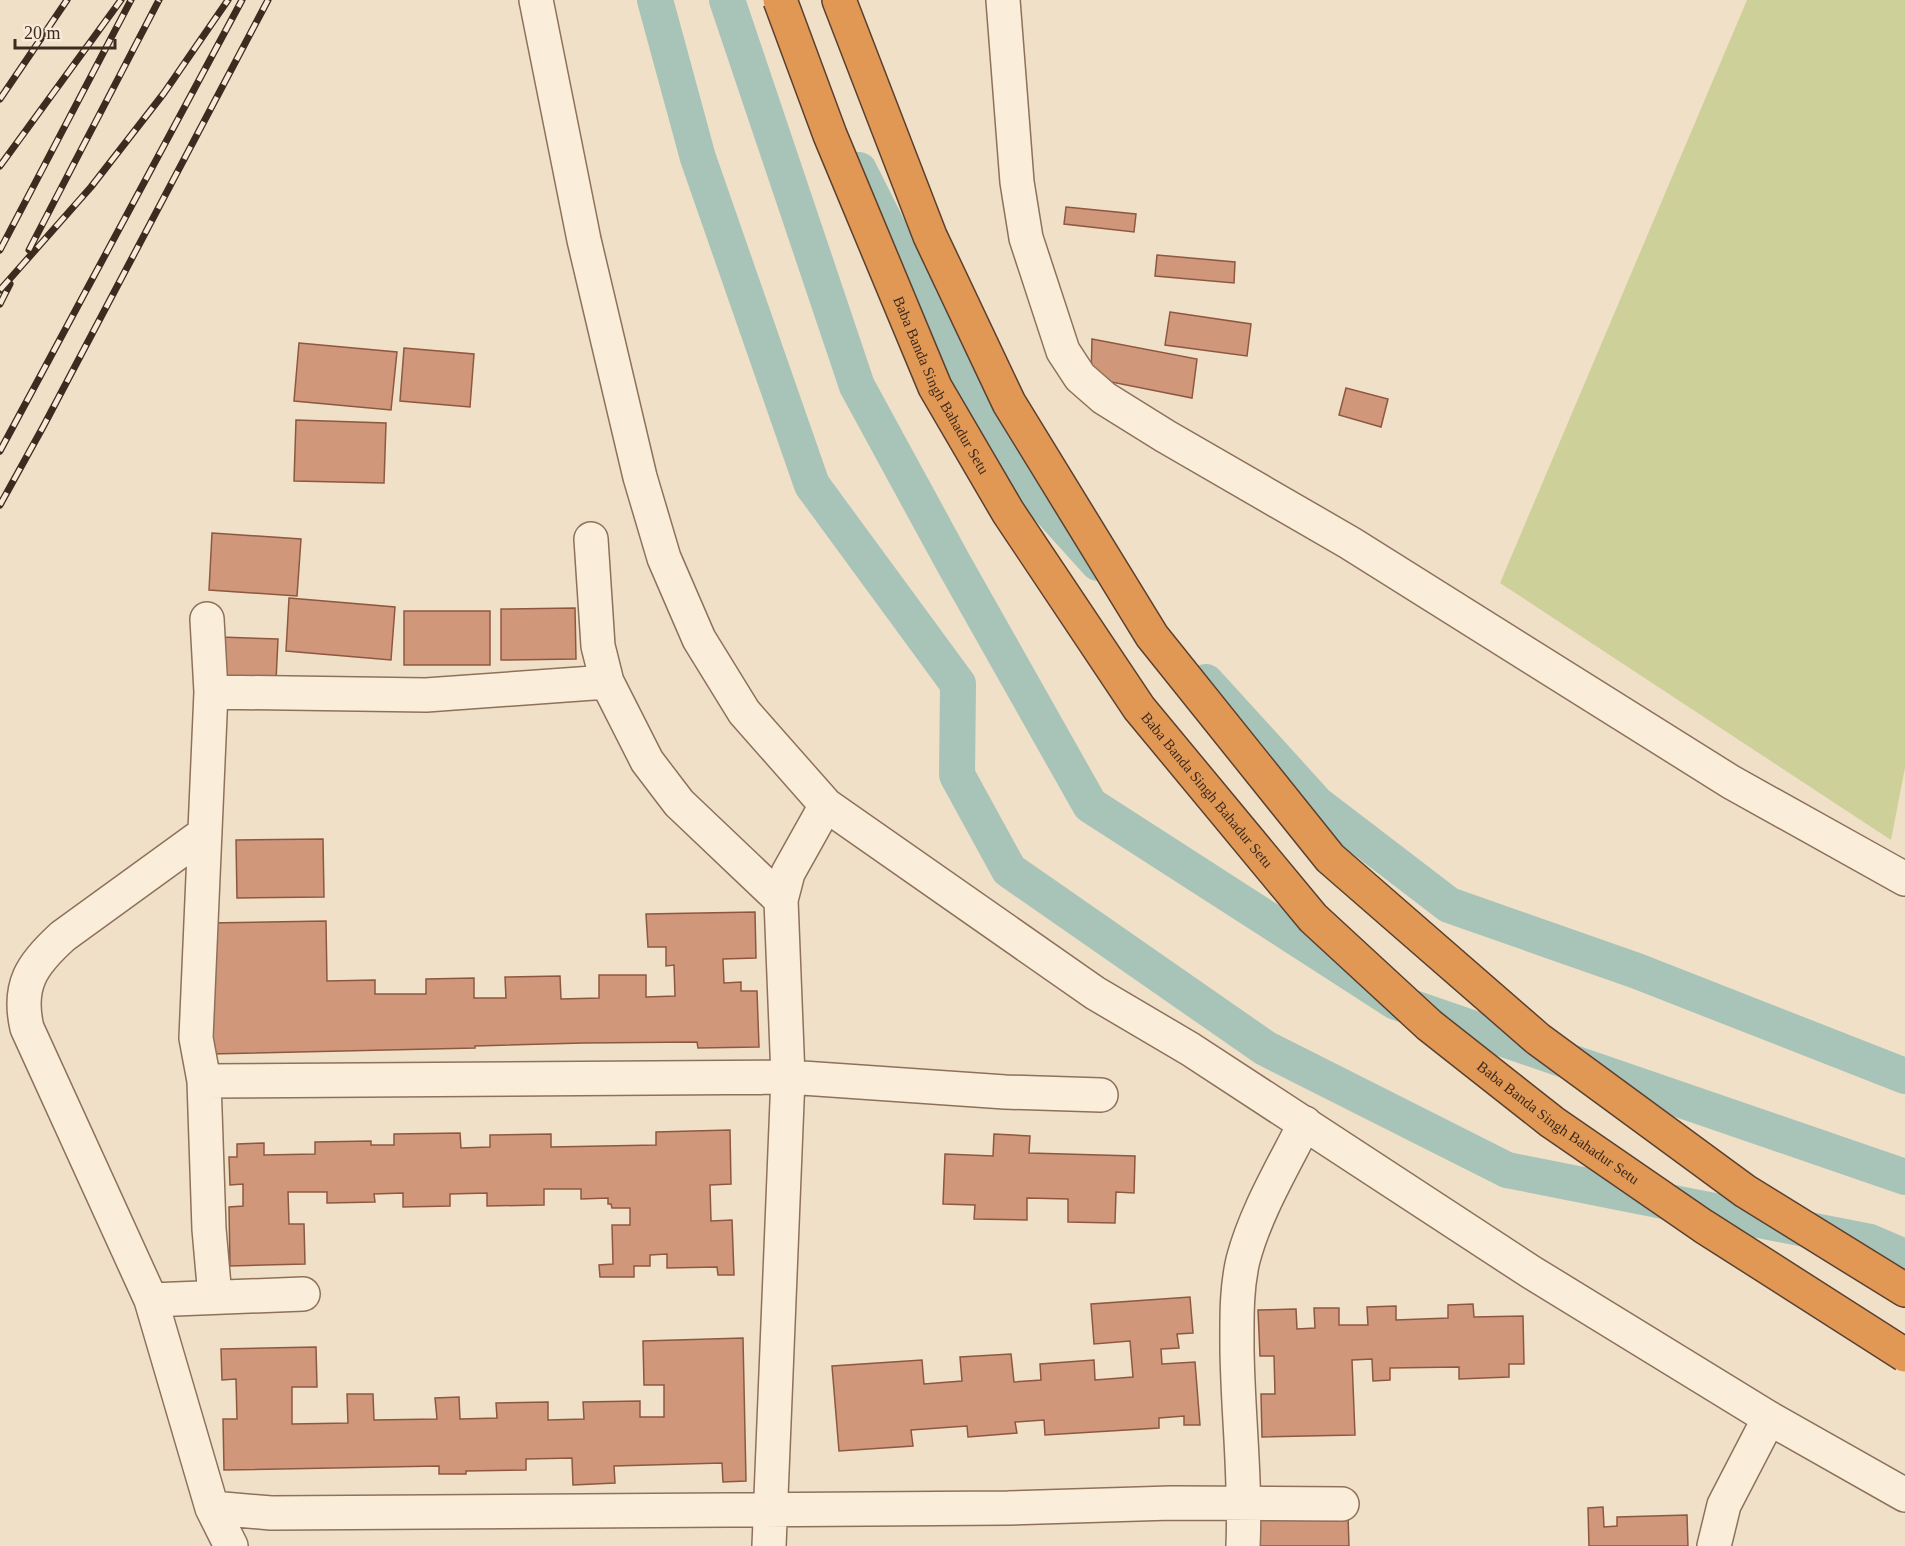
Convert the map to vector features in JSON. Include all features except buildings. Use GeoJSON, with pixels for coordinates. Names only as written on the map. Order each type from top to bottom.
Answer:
{"type":"FeatureCollection","features":[{"type":"Feature","properties":{"kind":"highway","name":"Baba Banda Singh Bahadur Setu"},"geometry":{"type":"LineString","coordinates":[[780,0],[830,135],[941,396],[1008,512],[1139,708],[1313,918],[1429,1025],[1552,1122],[1703,1226],[1905,1355]]}},
{"type":"Feature","properties":{"kind":"highway"},"geometry":{"type":"LineString","coordinates":[[839,0],[930,236],[1009,403],[1152,636],[1330,858],[1538,1039],[1745,1191],[1897,1283]]}},
{"type":"Feature","properties":{"kind":"street"},"geometry":{"type":"LineString","coordinates":[[536,0],[584,240],[640,477],[664,558],[699,639],[744,712],[826,805],[1095,993],[1190,1048],[1531,1272],[1769,1418],[1905,1495]]}},
{"type":"Feature","properties":{"kind":"street"},"geometry":{"type":"LineString","coordinates":[[1003,0],[1017,182],[1026,238],[1062,351],[1080,377],[1104,398],[1165,436],[1350,543],[1731,782],[1905,879]]}},
{"type":"Feature","properties":{"kind":"street"},"geometry":{"type":"LineString","coordinates":[[591,539],[598,646],[608,682],[647,761],[678,803],[781,900]]}},
{"type":"Feature","properties":{"kind":"street"},"geometry":{"type":"LineString","coordinates":[[207,619],[211,692],[196,1038],[204,1081],[208,1229],[215,1297]]}},
{"type":"Feature","properties":{"kind":"street"},"geometry":{"type":"LineString","coordinates":[[211,692],[426,695],[608,682]]}},
{"type":"Feature","properties":{"kind":"street"},"geometry":{"type":"LineString","coordinates":[[769,1546],[788,1077],[781,900],[788,873],[826,805]]}},
{"type":"Feature","properties":{"kind":"street"},"geometry":{"type":"LineString","coordinates":[[205,833],[63,936],[44,954],[26,982],[11,1015],[27,1028],[151,1300],[212,1508],[231,1546]]}},
{"type":"Feature","properties":{"kind":"street"},"geometry":{"type":"LineString","coordinates":[[204,1081],[788,1077],[1005,1092],[1101,1095]]}},
{"type":"Feature","properties":{"kind":"street"},"geometry":{"type":"LineString","coordinates":[[1243,1546],[1245,1502],[1236,1300],[1244,1259],[1264,1202],[1305,1123]]}},
{"type":"Feature","properties":{"kind":"street"},"geometry":{"type":"LineString","coordinates":[[151,1300],[303,1294]]}},
{"type":"Feature","properties":{"kind":"street"},"geometry":{"type":"LineString","coordinates":[[1714,1546],[1724,1505],[1769,1418]]}},
{"type":"Feature","properties":{"kind":"street"},"geometry":{"type":"LineString","coordinates":[[212,1508],[271,1513],[1008,1508],[1245,1502],[1342,1504]]}},
{"type":"Feature","properties":{"kind":"green space"},"geometry":{"type":"Polygon","coordinates":[[[1747,0],[1905,0],[1905,768],[1891,840],[1500,583],[1747,0]]]}},
{"type":"Feature","properties":{"kind":"waterway"},"geometry":{"type":"LineString","coordinates":[[655,0],[698,158],[812,485],[958,684],[957,775],[1009,870],[1265,1048],[1507,1170],[1870,1242],[1905,1257]]}},
{"type":"Feature","properties":{"kind":"waterway"},"geometry":{"type":"LineString","coordinates":[[727,0],[857,386],[1090,805],[1396,1002],[1905,1177]]}},
{"type":"Feature","properties":{"kind":"waterway"},"geometry":{"type":"LineString","coordinates":[[859,170],[1005,460],[1098,563]]}},
{"type":"Feature","properties":{"kind":"waterway"},"geometry":{"type":"LineString","coordinates":[[1206,682],[1317,804],[1449,905],[1637,971],[1905,1076]]}},
{"type":"Feature","properties":{"kind":"railway"},"geometry":{"type":"LineString","coordinates":[[0,99],[67,0]]}},
{"type":"Feature","properties":{"kind":"railway"},"geometry":{"type":"LineString","coordinates":[[0,166],[121,0]]}},
{"type":"Feature","properties":{"kind":"railway"},"geometry":{"type":"LineString","coordinates":[[0,250],[131,0]]}},
{"type":"Feature","properties":{"kind":"railway"},"geometry":{"type":"LineString","coordinates":[[29,250],[159,0]]}},
{"type":"Feature","properties":{"kind":"railway"},"geometry":{"type":"LineString","coordinates":[[0,290],[91,187],[164,93],[228,0]]}},
{"type":"Feature","properties":{"kind":"railway"},"geometry":{"type":"LineString","coordinates":[[0,451],[242,0]]}},
{"type":"Feature","properties":{"kind":"railway"},"geometry":{"type":"LineString","coordinates":[[0,505],[268,0]]}},
{"type":"Feature","properties":{"kind":"railway"},"geometry":{"type":"LineString","coordinates":[[0,304],[10,284]]}}]}
